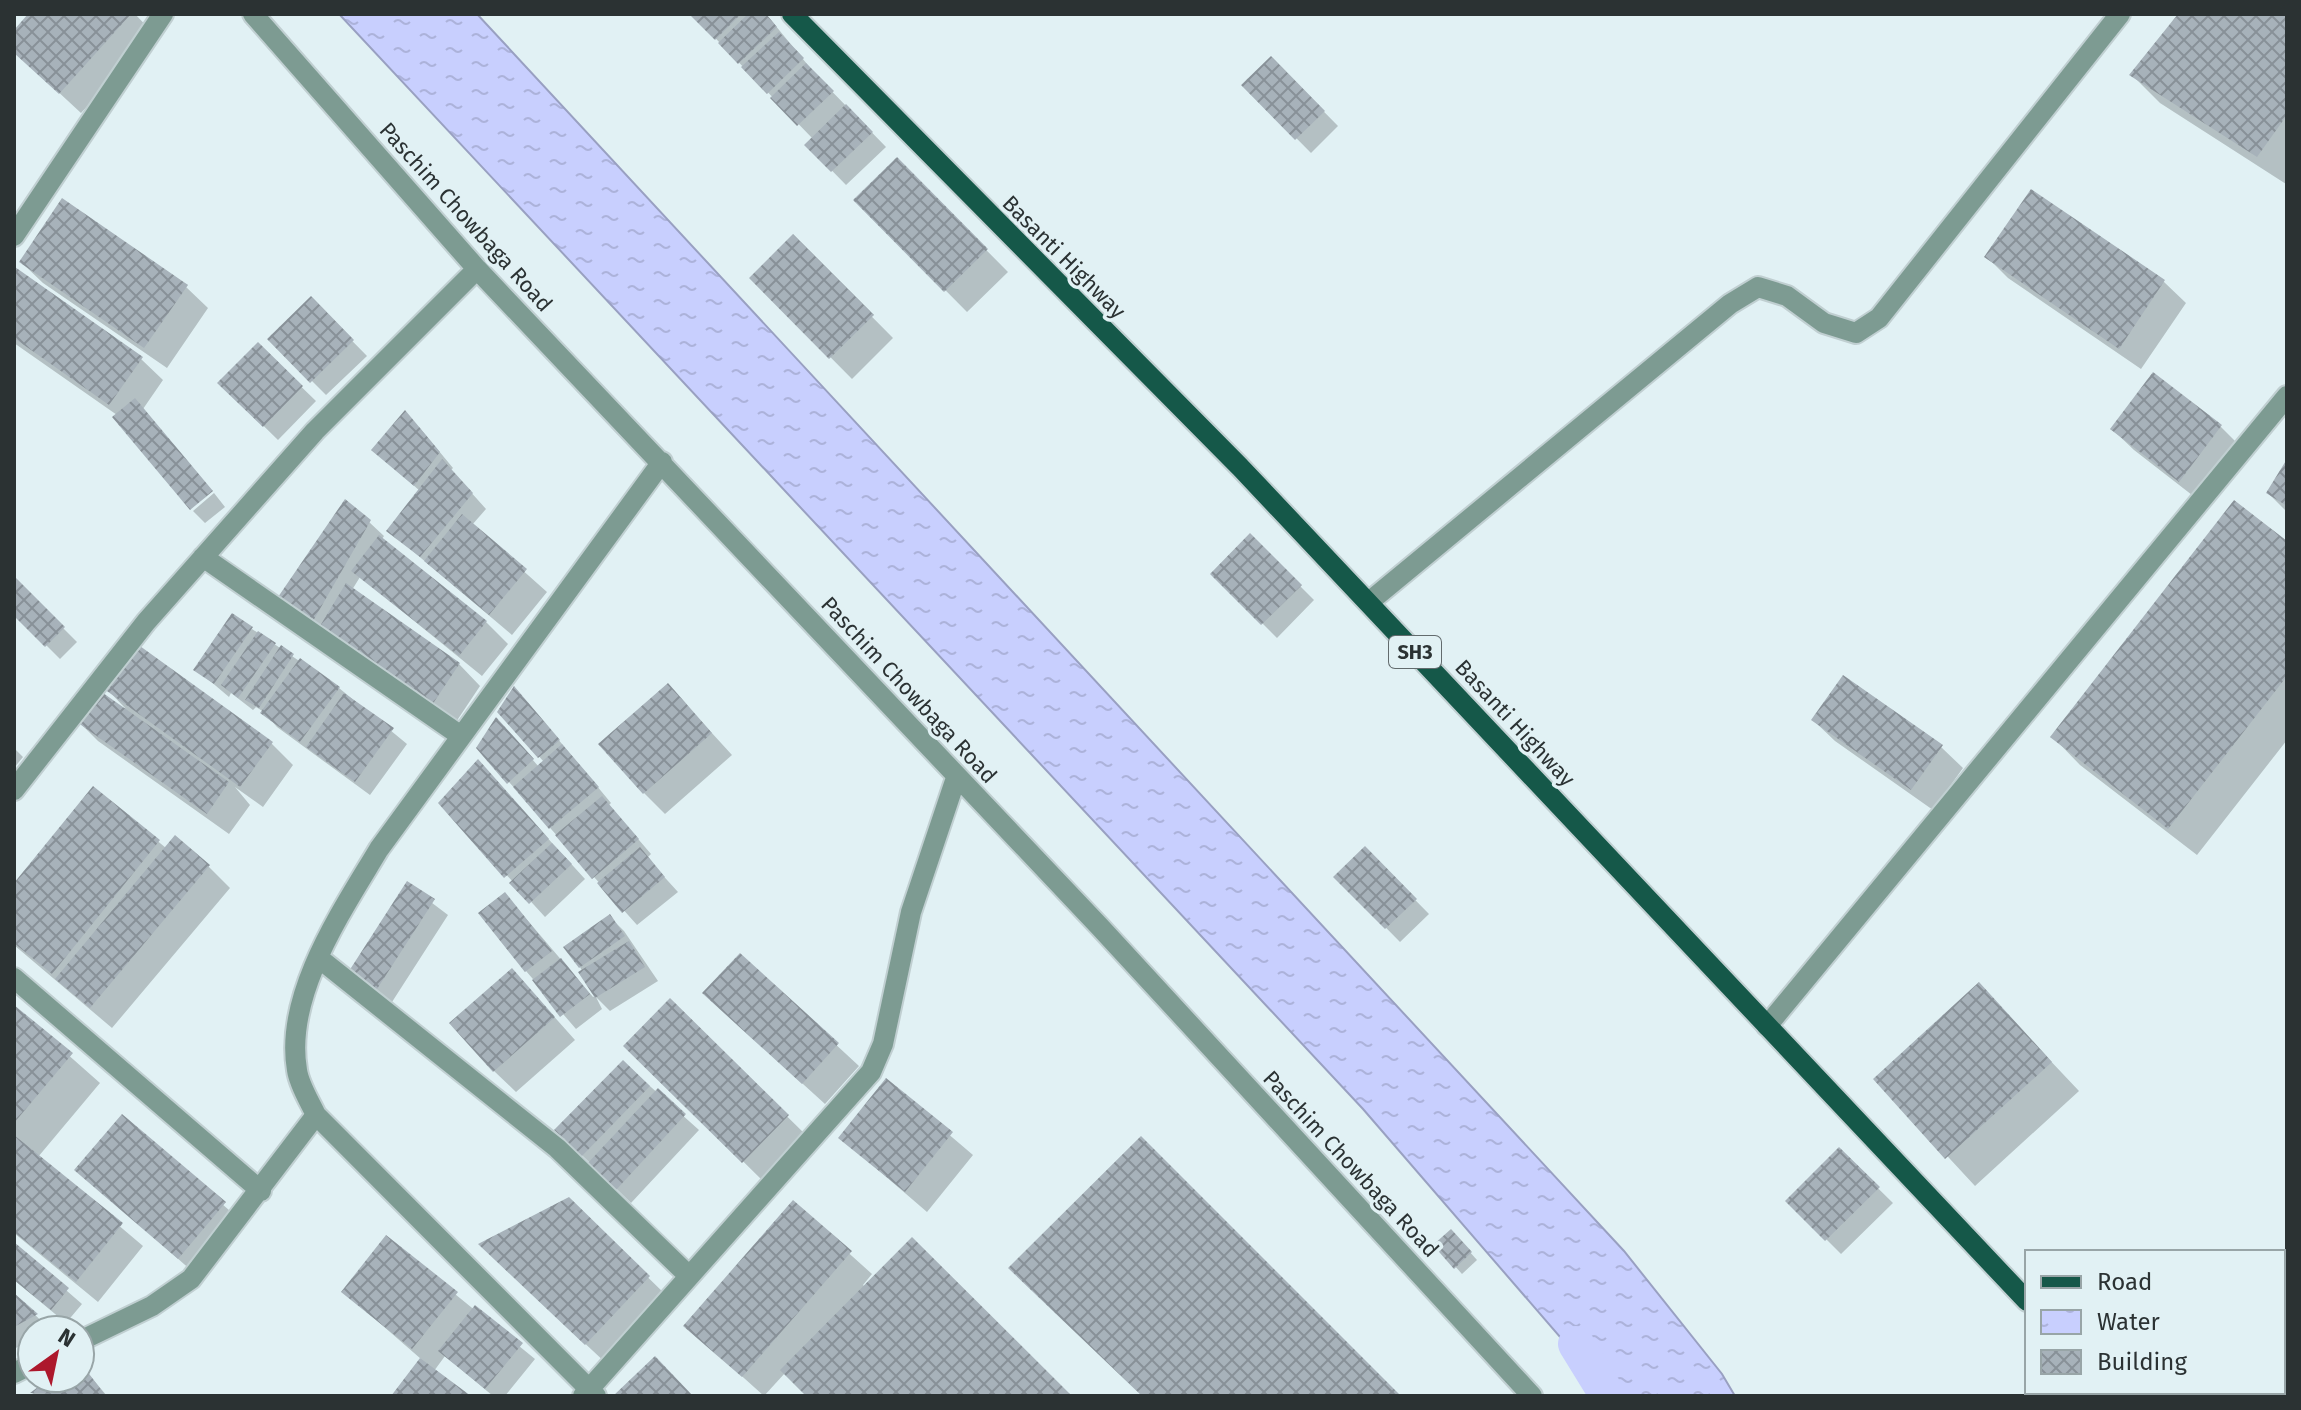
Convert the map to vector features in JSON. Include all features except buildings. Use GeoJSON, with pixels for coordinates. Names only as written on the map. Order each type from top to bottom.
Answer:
{"type":"FeatureCollection","features":[{"type":"Feature","properties":{"kind":"main road","name":"Basanti Highway"},"geometry":{"type":"LineString","coordinates":[[792,14],[1369,602],[2025,1299]]}},
{"type":"Feature","properties":{"kind":"street"},"geometry":{"type":"LineString","coordinates":[[14,236],[163,14]]}},
{"type":"Feature","properties":{"kind":"street","name":"Paschim Chowbaga Road"},"geometry":{"type":"LineString","coordinates":[[253,14],[477,269],[845,654],[956,778],[1100,927],[1532,1396]]}},
{"type":"Feature","properties":{"kind":"street"},"geometry":{"type":"LineString","coordinates":[[1369,602],[1730,304],[1758,287],[1787,296],[1824,323],[1856,333],[1879,318],[2120,14]]}},
{"type":"Feature","properties":{"kind":"street"},"geometry":{"type":"LineString","coordinates":[[14,790],[146,622],[203,557],[315,431],[477,269]]}},
{"type":"Feature","properties":{"kind":"street"},"geometry":{"type":"LineString","coordinates":[[1767,1026],[2287,396]]}},
{"type":"Feature","properties":{"kind":"street"},"geometry":{"type":"LineString","coordinates":[[662,462],[379,849],[345,905],[299,1004],[296,1031],[297,1072],[316,1115],[590,1394],[689,1276],[871,1072],[883,1044],[911,912],[956,778]]}},
{"type":"Feature","properties":{"kind":"street"},"geometry":{"type":"LineString","coordinates":[[203,557],[461,736]]}},
{"type":"Feature","properties":{"kind":"street"},"geometry":{"type":"LineString","coordinates":[[320,959],[557,1148],[689,1276]]}},
{"type":"Feature","properties":{"kind":"street"},"geometry":{"type":"LineString","coordinates":[[14,978],[261,1191]]}},
{"type":"Feature","properties":{"kind":"street"},"geometry":{"type":"LineString","coordinates":[[96,1333],[152,1306],[191,1279],[316,1115]]}},
{"type":"Feature","properties":{"kind":"water"},"geometry":{"type":"Polygon","coordinates":[[[339,14],[477,14],[1624,1251],[1722,1374],[1735,1396],[1611,1396],[1363,1109],[339,14]]]}},
{"type":"Feature","properties":{"kind":"waterway"},"geometry":{"type":"LineString","coordinates":[[1576,1344],[1608,1396]]}}]}
